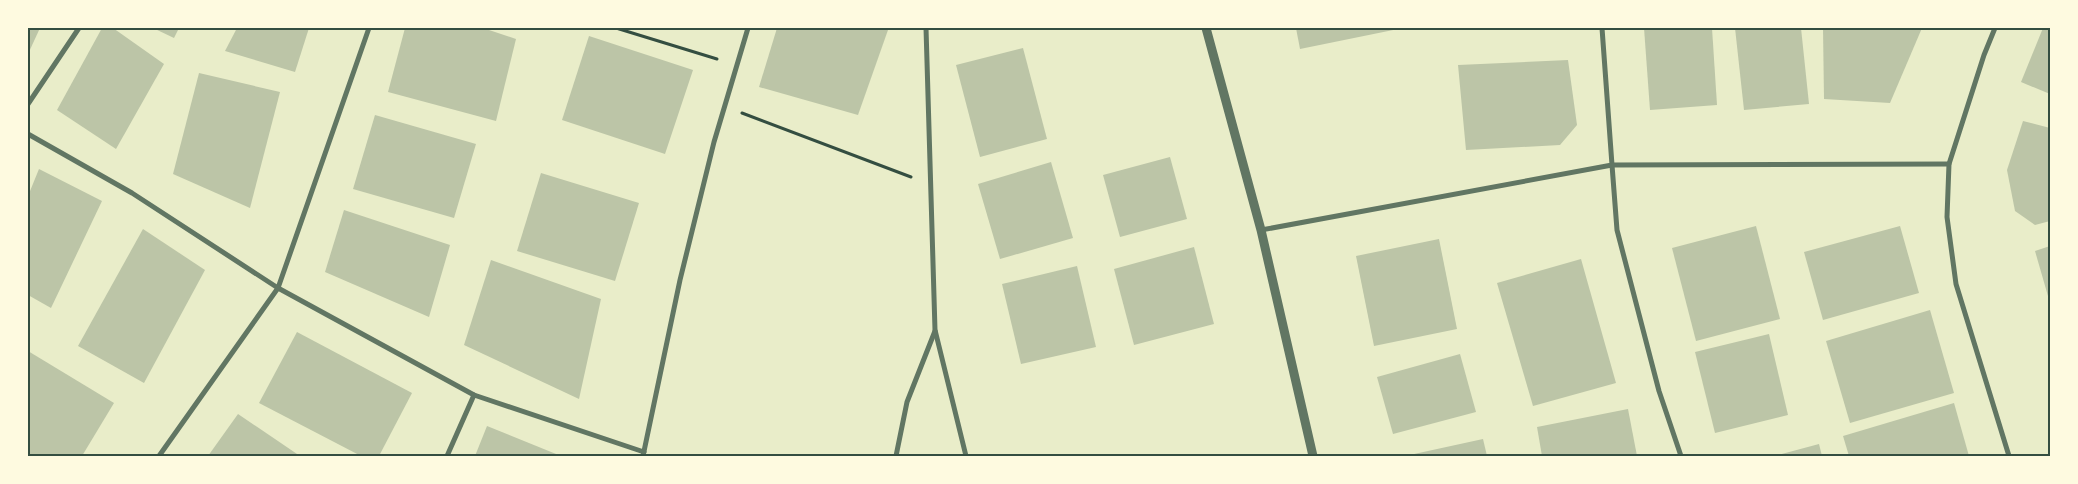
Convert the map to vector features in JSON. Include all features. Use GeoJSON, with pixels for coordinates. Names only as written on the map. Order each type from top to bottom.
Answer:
{"type":"FeatureCollection","features":[{"type":"Feature","properties":{"kind":"street"},"geometry":{"type":"LineString","coordinates":[[28,104],[79,28]]}},
{"type":"Feature","properties":{"kind":"street"},"geometry":{"type":"LineString","coordinates":[[159,456],[278,288],[368,28]]}},
{"type":"Feature","properties":{"kind":"street"},"geometry":{"type":"LineString","coordinates":[[28,134],[132,193],[278,288],[474,396],[644,454],[680,280],[724,107],[748,28]]}},
{"type":"Feature","properties":{"kind":"street"},"geometry":{"type":"LineString","coordinates":[[926,28],[935,330],[966,456]]}},
{"type":"Feature","properties":{"kind":"street"},"geometry":{"type":"LineString","coordinates":[[1206,28],[1260,230],[1313,456]]}},
{"type":"Feature","properties":{"kind":"street"},"geometry":{"type":"LineString","coordinates":[[1602,28],[1617,230],[1659,391],[1680,456]]}},
{"type":"Feature","properties":{"kind":"street"},"geometry":{"type":"LineString","coordinates":[[1995,28],[1949,164],[1947,217],[1956,284],[2009,456]]}},
{"type":"Feature","properties":{"kind":"street"},"geometry":{"type":"LineString","coordinates":[[1260,230],[1612,165],[1949,164]]}},
{"type":"Feature","properties":{"kind":"street"},"geometry":{"type":"LineString","coordinates":[[896,456],[907,402],[935,330]]}},
{"type":"Feature","properties":{"kind":"street"},"geometry":{"type":"LineString","coordinates":[[447,456],[474,396]]}},
{"type":"Feature","properties":{"kind":"path"},"geometry":{"type":"LineString","coordinates":[[616,28],[737,65]]}},
{"type":"Feature","properties":{"kind":"path"},"geometry":{"type":"LineString","coordinates":[[724,107],[931,184]]}},
{"type":"Feature","properties":{"kind":"building"},"geometry":{"type":"Polygon","coordinates":[[[28,28],[40,28],[28,54],[28,28]]]}},
{"type":"Feature","properties":{"kind":"building"},"geometry":{"type":"Polygon","coordinates":[[[102,28],[113,28],[164,64],[116,149],[57,110],[102,28]]]}},
{"type":"Feature","properties":{"kind":"building"},"geometry":{"type":"Polygon","coordinates":[[[153,28],[179,28],[174,38],[153,28]]]}},
{"type":"Feature","properties":{"kind":"building"},"geometry":{"type":"Polygon","coordinates":[[[237,28],[309,28],[295,72],[225,51],[237,28]]]}},
{"type":"Feature","properties":{"kind":"building"},"geometry":{"type":"Polygon","coordinates":[[[405,28],[483,28],[516,39],[496,121],[388,92],[405,28]]]}},
{"type":"Feature","properties":{"kind":"building"},"geometry":{"type":"Polygon","coordinates":[[[777,28],[877,28],[888,30],[858,115],[759,87],[777,28]]]}},
{"type":"Feature","properties":{"kind":"building"},"geometry":{"type":"Polygon","coordinates":[[[1296,28],[1403,28],[1300,49],[1296,28]]]}},
{"type":"Feature","properties":{"kind":"building"},"geometry":{"type":"Polygon","coordinates":[[[1644,28],[1712,28],[1717,105],[1650,110],[1644,28]]]}},
{"type":"Feature","properties":{"kind":"building"},"geometry":{"type":"Polygon","coordinates":[[[1735,28],[1801,28],[1809,104],[1744,110],[1735,28]]]}},
{"type":"Feature","properties":{"kind":"building"},"geometry":{"type":"Polygon","coordinates":[[[1823,28],[1922,28],[1890,103],[1824,99],[1823,28]]]}},
{"type":"Feature","properties":{"kind":"building"},"geometry":{"type":"Polygon","coordinates":[[[2043,28],[2050,28],[2050,94],[2021,82],[2043,28]]]}},
{"type":"Feature","properties":{"kind":"building"},"geometry":{"type":"Polygon","coordinates":[[[589,36],[693,70],[665,154],[562,120],[589,36]]]}},
{"type":"Feature","properties":{"kind":"building"},"geometry":{"type":"Polygon","coordinates":[[[1023,48],[1047,139],[980,157],[956,65],[1023,48]]]}},
{"type":"Feature","properties":{"kind":"building"},"geometry":{"type":"Polygon","coordinates":[[[1568,60],[1577,125],[1560,145],[1466,150],[1458,65],[1568,60]]]}},
{"type":"Feature","properties":{"kind":"building"},"geometry":{"type":"Polygon","coordinates":[[[199,73],[280,92],[250,208],[173,174],[199,73]]]}},
{"type":"Feature","properties":{"kind":"building"},"geometry":{"type":"Polygon","coordinates":[[[375,115],[476,144],[454,218],[353,189],[375,115]]]}},
{"type":"Feature","properties":{"kind":"building"},"geometry":{"type":"Polygon","coordinates":[[[2023,121],[2050,128],[2050,221],[2035,225],[2015,211],[2007,170],[2023,121]]]}},
{"type":"Feature","properties":{"kind":"building"},"geometry":{"type":"Polygon","coordinates":[[[1170,157],[1187,219],[1120,237],[1103,175],[1170,157]]]}},
{"type":"Feature","properties":{"kind":"building"},"geometry":{"type":"Polygon","coordinates":[[[1051,162],[1073,238],[1000,259],[978,184],[1051,162]]]}},
{"type":"Feature","properties":{"kind":"building"},"geometry":{"type":"Polygon","coordinates":[[[39,169],[102,201],[51,308],[28,295],[28,196],[39,169]]]}},
{"type":"Feature","properties":{"kind":"building"},"geometry":{"type":"Polygon","coordinates":[[[541,173],[639,203],[615,281],[517,251],[541,173]]]}},
{"type":"Feature","properties":{"kind":"building"},"geometry":{"type":"Polygon","coordinates":[[[344,210],[450,245],[429,317],[325,272],[344,210]]]}},
{"type":"Feature","properties":{"kind":"building"},"geometry":{"type":"Polygon","coordinates":[[[1756,226],[1780,319],[1696,341],[1672,248],[1756,226]]]}},
{"type":"Feature","properties":{"kind":"building"},"geometry":{"type":"Polygon","coordinates":[[[1900,226],[1919,293],[1823,320],[1804,252],[1900,226]]]}},
{"type":"Feature","properties":{"kind":"building"},"geometry":{"type":"Polygon","coordinates":[[[143,229],[205,270],[144,383],[78,346],[143,229]]]}},
{"type":"Feature","properties":{"kind":"building"},"geometry":{"type":"Polygon","coordinates":[[[1439,239],[1457,329],[1374,346],[1356,256],[1439,239]]]}},
{"type":"Feature","properties":{"kind":"building"},"geometry":{"type":"Polygon","coordinates":[[[2050,246],[2050,303],[2035,251],[2050,246]]]}},
{"type":"Feature","properties":{"kind":"building"},"geometry":{"type":"Polygon","coordinates":[[[1194,247],[1214,324],[1134,345],[1114,269],[1194,247]]]}},
{"type":"Feature","properties":{"kind":"building"},"geometry":{"type":"Polygon","coordinates":[[[1581,259],[1616,383],[1533,406],[1497,283],[1581,259]]]}},
{"type":"Feature","properties":{"kind":"building"},"geometry":{"type":"Polygon","coordinates":[[[491,260],[601,299],[579,399],[464,345],[491,260]]]}},
{"type":"Feature","properties":{"kind":"building"},"geometry":{"type":"Polygon","coordinates":[[[1077,266],[1096,347],[1021,364],[1002,284],[1077,266]]]}},
{"type":"Feature","properties":{"kind":"building"},"geometry":{"type":"Polygon","coordinates":[[[1930,310],[1954,393],[1850,423],[1826,341],[1930,310]]]}},
{"type":"Feature","properties":{"kind":"building"},"geometry":{"type":"Polygon","coordinates":[[[297,332],[412,393],[379,456],[361,456],[259,403],[297,332]]]}},
{"type":"Feature","properties":{"kind":"building"},"geometry":{"type":"Polygon","coordinates":[[[1769,334],[1788,415],[1715,433],[1695,352],[1769,334]]]}},
{"type":"Feature","properties":{"kind":"building"},"geometry":{"type":"Polygon","coordinates":[[[28,351],[114,403],[82,456],[28,456],[28,351]]]}},
{"type":"Feature","properties":{"kind":"building"},"geometry":{"type":"Polygon","coordinates":[[[1460,354],[1476,412],[1393,434],[1377,377],[1460,354]]]}},
{"type":"Feature","properties":{"kind":"building"},"geometry":{"type":"Polygon","coordinates":[[[1954,403],[1969,456],[1849,456],[1843,436],[1954,403]]]}},
{"type":"Feature","properties":{"kind":"building"},"geometry":{"type":"Polygon","coordinates":[[[1628,409],[1637,456],[1542,456],[1537,427],[1628,409]]]}},
{"type":"Feature","properties":{"kind":"building"},"geometry":{"type":"Polygon","coordinates":[[[238,414],[300,456],[208,456],[238,414]]]}},
{"type":"Feature","properties":{"kind":"building"},"geometry":{"type":"Polygon","coordinates":[[[487,426],[561,456],[475,456],[487,426]]]}},
{"type":"Feature","properties":{"kind":"building"},"geometry":{"type":"Polygon","coordinates":[[[1483,439],[1487,456],[1405,456],[1483,439]]]}},
{"type":"Feature","properties":{"kind":"building"},"geometry":{"type":"Polygon","coordinates":[[[1819,444],[1822,456],[1774,456],[1819,444]]]}}]}
